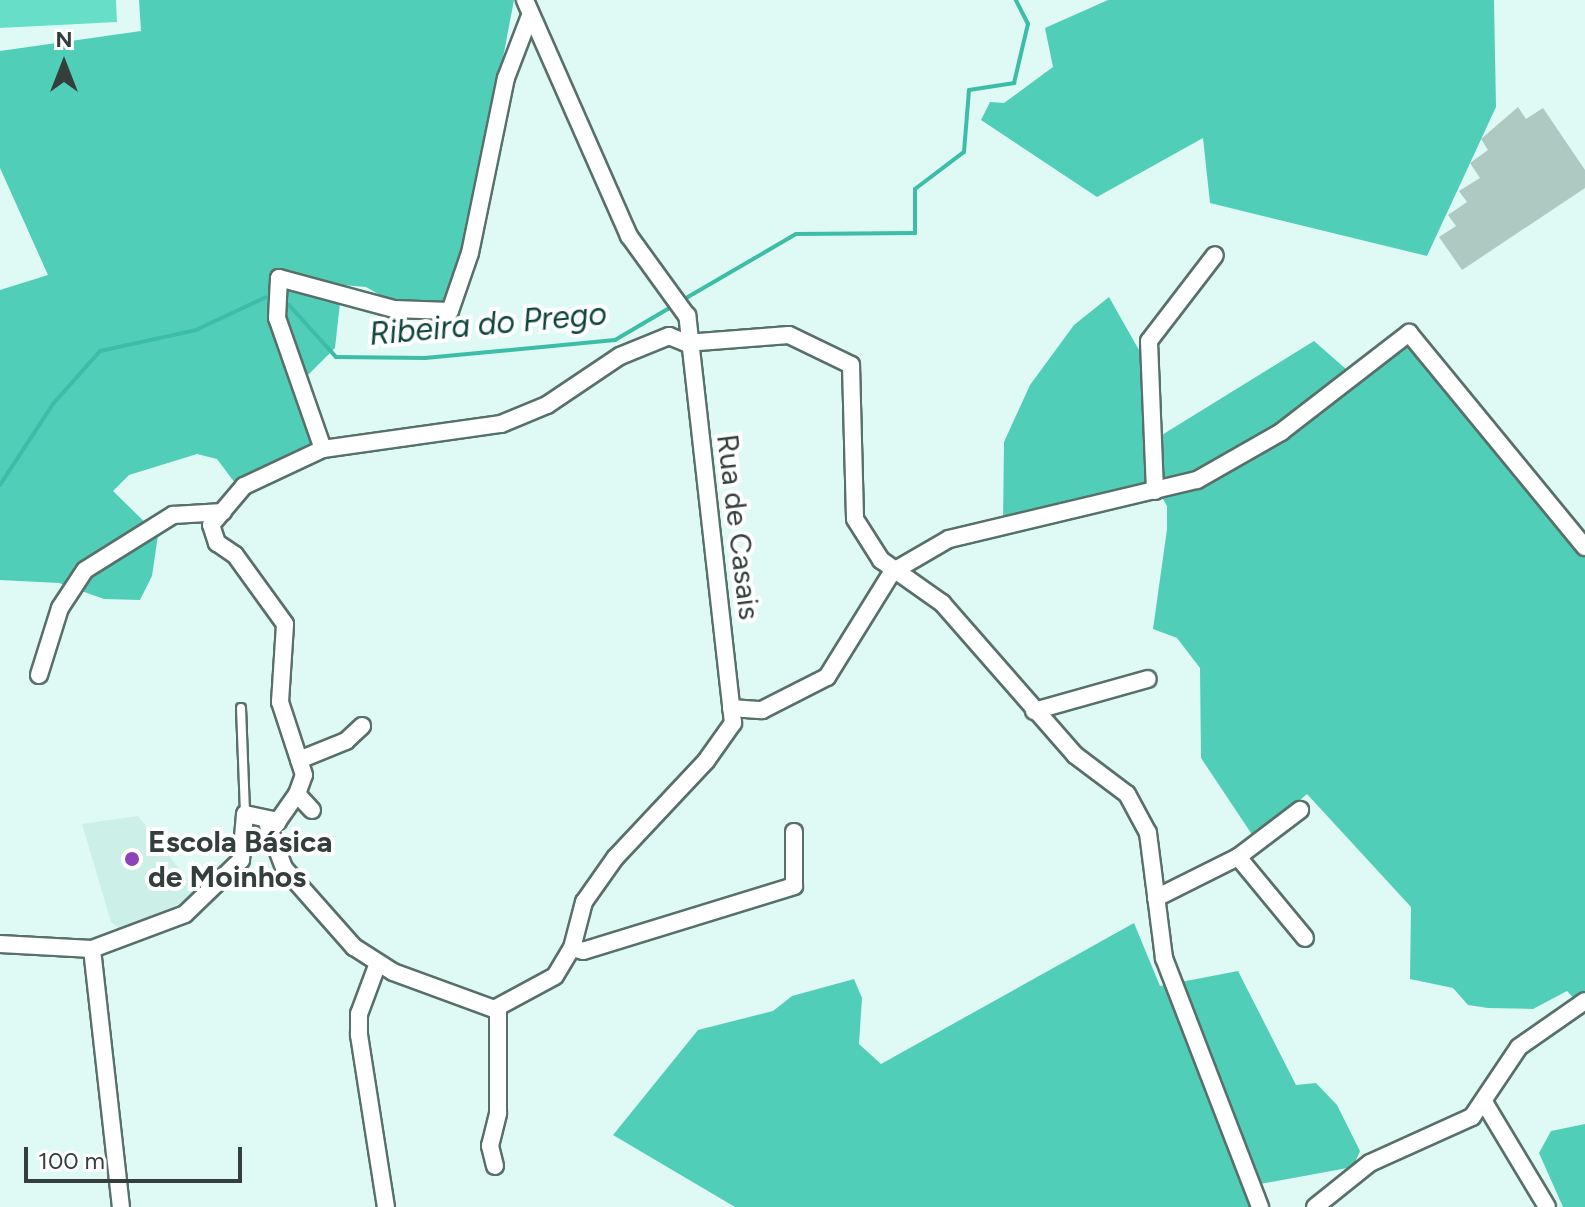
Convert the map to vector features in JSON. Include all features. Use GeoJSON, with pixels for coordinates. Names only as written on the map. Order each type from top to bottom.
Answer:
{"type":"FeatureCollection","features":[{"type":"Feature","properties":{"kind":"street","name":"Rua de Casais"},"geometry":{"type":"LineString","coordinates":[[498,1008],[555,976],[572,948],[584,902],[615,858],[706,761],[733,723],[686,343],[685,311],[629,236],[529,18],[525,0]]}},
{"type":"Feature","properties":{"kind":"street"},"geometry":{"type":"LineString","coordinates":[[323,449],[280,329],[279,278],[394,309],[450,311],[470,253],[506,78],[529,18]]}},
{"type":"Feature","properties":{"kind":"street"},"geometry":{"type":"LineString","coordinates":[[1155,491],[1149,341],[1215,255]]}},
{"type":"Feature","properties":{"kind":"street"},"geometry":{"type":"LineString","coordinates":[[731,708],[762,710],[827,677],[892,572],[949,539],[1197,480],[1281,432],[1409,333],[1585,547]]}},
{"type":"Feature","properties":{"kind":"street"},"geometry":{"type":"LineString","coordinates":[[0,944],[92,949],[185,914],[225,881],[241,860],[245,814],[278,821],[297,794],[304,775],[280,702],[285,624],[235,555],[217,543],[211,525],[244,486],[323,449],[501,424],[547,405],[620,356],[669,336],[686,343],[789,335],[851,365],[855,519],[892,572],[942,603],[1075,755],[1127,794],[1148,833],[1164,958],[1260,1207]]}},
{"type":"Feature","properties":{"kind":"street"},"geometry":{"type":"LineString","coordinates":[[39,675],[60,608],[85,570],[173,515],[223,512]]}},
{"type":"Feature","properties":{"kind":"street"},"geometry":{"type":"LineString","coordinates":[[1034,711],[1148,679]]}},
{"type":"Feature","properties":{"kind":"street"},"geometry":{"type":"LineString","coordinates":[[299,760],[346,741],[362,726]]}},
{"type":"Feature","properties":{"kind":"street"},"geometry":{"type":"LineString","coordinates":[[297,794],[312,810]]}},
{"type":"Feature","properties":{"kind":"street"},"geometry":{"type":"LineString","coordinates":[[1156,898],[1238,857],[1300,810]]}},
{"type":"Feature","properties":{"kind":"street"},"geometry":{"type":"LineString","coordinates":[[266,820],[284,868],[354,947],[378,963],[455,998],[498,1008],[501,1048],[490,1146],[495,1166]]}},
{"type":"Feature","properties":{"kind":"street"},"geometry":{"type":"LineString","coordinates":[[572,948],[583,951],[794,886],[794,832]]}},
{"type":"Feature","properties":{"kind":"street"},"geometry":{"type":"LineString","coordinates":[[1238,857],[1305,938]]}},
{"type":"Feature","properties":{"kind":"street"},"geometry":{"type":"LineString","coordinates":[[92,949],[121,1207]]}},
{"type":"Feature","properties":{"kind":"street"},"geometry":{"type":"LineString","coordinates":[[378,963],[359,1014],[359,1035],[386,1207]]}},
{"type":"Feature","properties":{"kind":"street"},"geometry":{"type":"LineString","coordinates":[[1315,1207],[1370,1163],[1472,1117],[1519,1047],[1585,1001]]}},
{"type":"Feature","properties":{"kind":"street"},"geometry":{"type":"LineString","coordinates":[[1484,1102],[1547,1207]]}},
{"type":"Feature","properties":{"kind":"lane"},"geometry":{"type":"LineString","coordinates":[[241,708],[245,814]]}},
{"type":"Feature","properties":{"kind":"shaded area","name":"Escola Básica de Moinhos"},"geometry":{"type":"Polygon","coordinates":[[[138,816],[200,895],[121,930],[111,922],[82,824],[138,816]]]}},
{"type":"Feature","properties":{"kind":"green space"},"geometry":{"type":"Polygon","coordinates":[[[0,0],[116,0],[117,22],[0,28],[0,0]]]}},
{"type":"Feature","properties":{"kind":"green space"},"geometry":{"type":"Polygon","coordinates":[[[139,0],[514,0],[454,314],[401,307],[366,287],[342,285],[335,348],[308,375],[314,444],[304,458],[235,483],[217,459],[197,454],[129,475],[113,491],[158,535],[152,576],[140,600],[104,599],[59,583],[0,580],[0,290],[48,275],[0,168],[0,51],[141,31],[139,0]]]}},
{"type":"Feature","properties":{"kind":"green space"},"geometry":{"type":"Polygon","coordinates":[[[1108,0],[1494,0],[1496,107],[1427,256],[1210,203],[1203,138],[1097,197],[981,120],[990,102],[1004,103],[1053,67],[1045,28],[1108,0]]]}},
{"type":"Feature","properties":{"kind":"green space"},"geometry":{"type":"Polygon","coordinates":[[[1109,297],[1148,366],[1157,438],[1314,341],[1346,369],[1412,326],[1585,549],[1585,1010],[1567,991],[1533,1009],[1488,1008],[1468,1005],[1453,988],[1410,979],[1411,907],[1307,794],[1255,839],[1201,758],[1200,668],[1177,638],[1153,629],[1167,529],[1167,506],[1157,489],[1003,522],[1004,442],[1030,385],[1074,325],[1109,297]]]}},
{"type":"Feature","properties":{"kind":"green space"},"geometry":{"type":"Polygon","coordinates":[[[1134,923],[1160,986],[1238,971],[1296,1085],[1316,1083],[1337,1105],[1360,1151],[1353,1167],[1244,1187],[1252,1207],[735,1207],[613,1135],[698,1030],[773,1011],[792,996],[854,979],[862,998],[859,1044],[881,1064],[1134,923]]]}},
{"type":"Feature","properties":{"kind":"green space"},"geometry":{"type":"Polygon","coordinates":[[[1585,1124],[1585,1207],[1563,1207],[1539,1153],[1551,1131],[1585,1124]]]}},
{"type":"Feature","properties":{"kind":"building"},"geometry":{"type":"Polygon","coordinates":[[[1518,107],[1526,119],[1543,108],[1585,170],[1585,188],[1462,270],[1439,237],[1456,226],[1448,215],[1467,202],[1459,191],[1480,178],[1470,163],[1488,150],[1481,139],[1518,107]]]}},
{"type":"Feature","properties":{"kind":"waterway","name":"Ribeira do Prego"},"geometry":{"type":"LineString","coordinates":[[681,301],[796,234],[915,233],[915,189],[964,152],[969,90],[1014,83],[1028,24],[1016,0]]}},
{"type":"Feature","properties":{"kind":"waterway","name":"Ribeira do Prego"},"geometry":{"type":"LineString","coordinates":[[0,485],[53,404],[100,351],[196,330],[266,297]]}},
{"type":"Feature","properties":{"kind":"waterway","name":"Ribeira do Prego"},"geometry":{"type":"LineString","coordinates":[[289,305],[336,357],[425,358],[615,340],[673,306]]}},
{"type":"Feature","properties":{"kind":"place","name":"Escola Básica de Moinhos"},"geometry":{"type":"Point","coordinates":[132,859]}}]}
